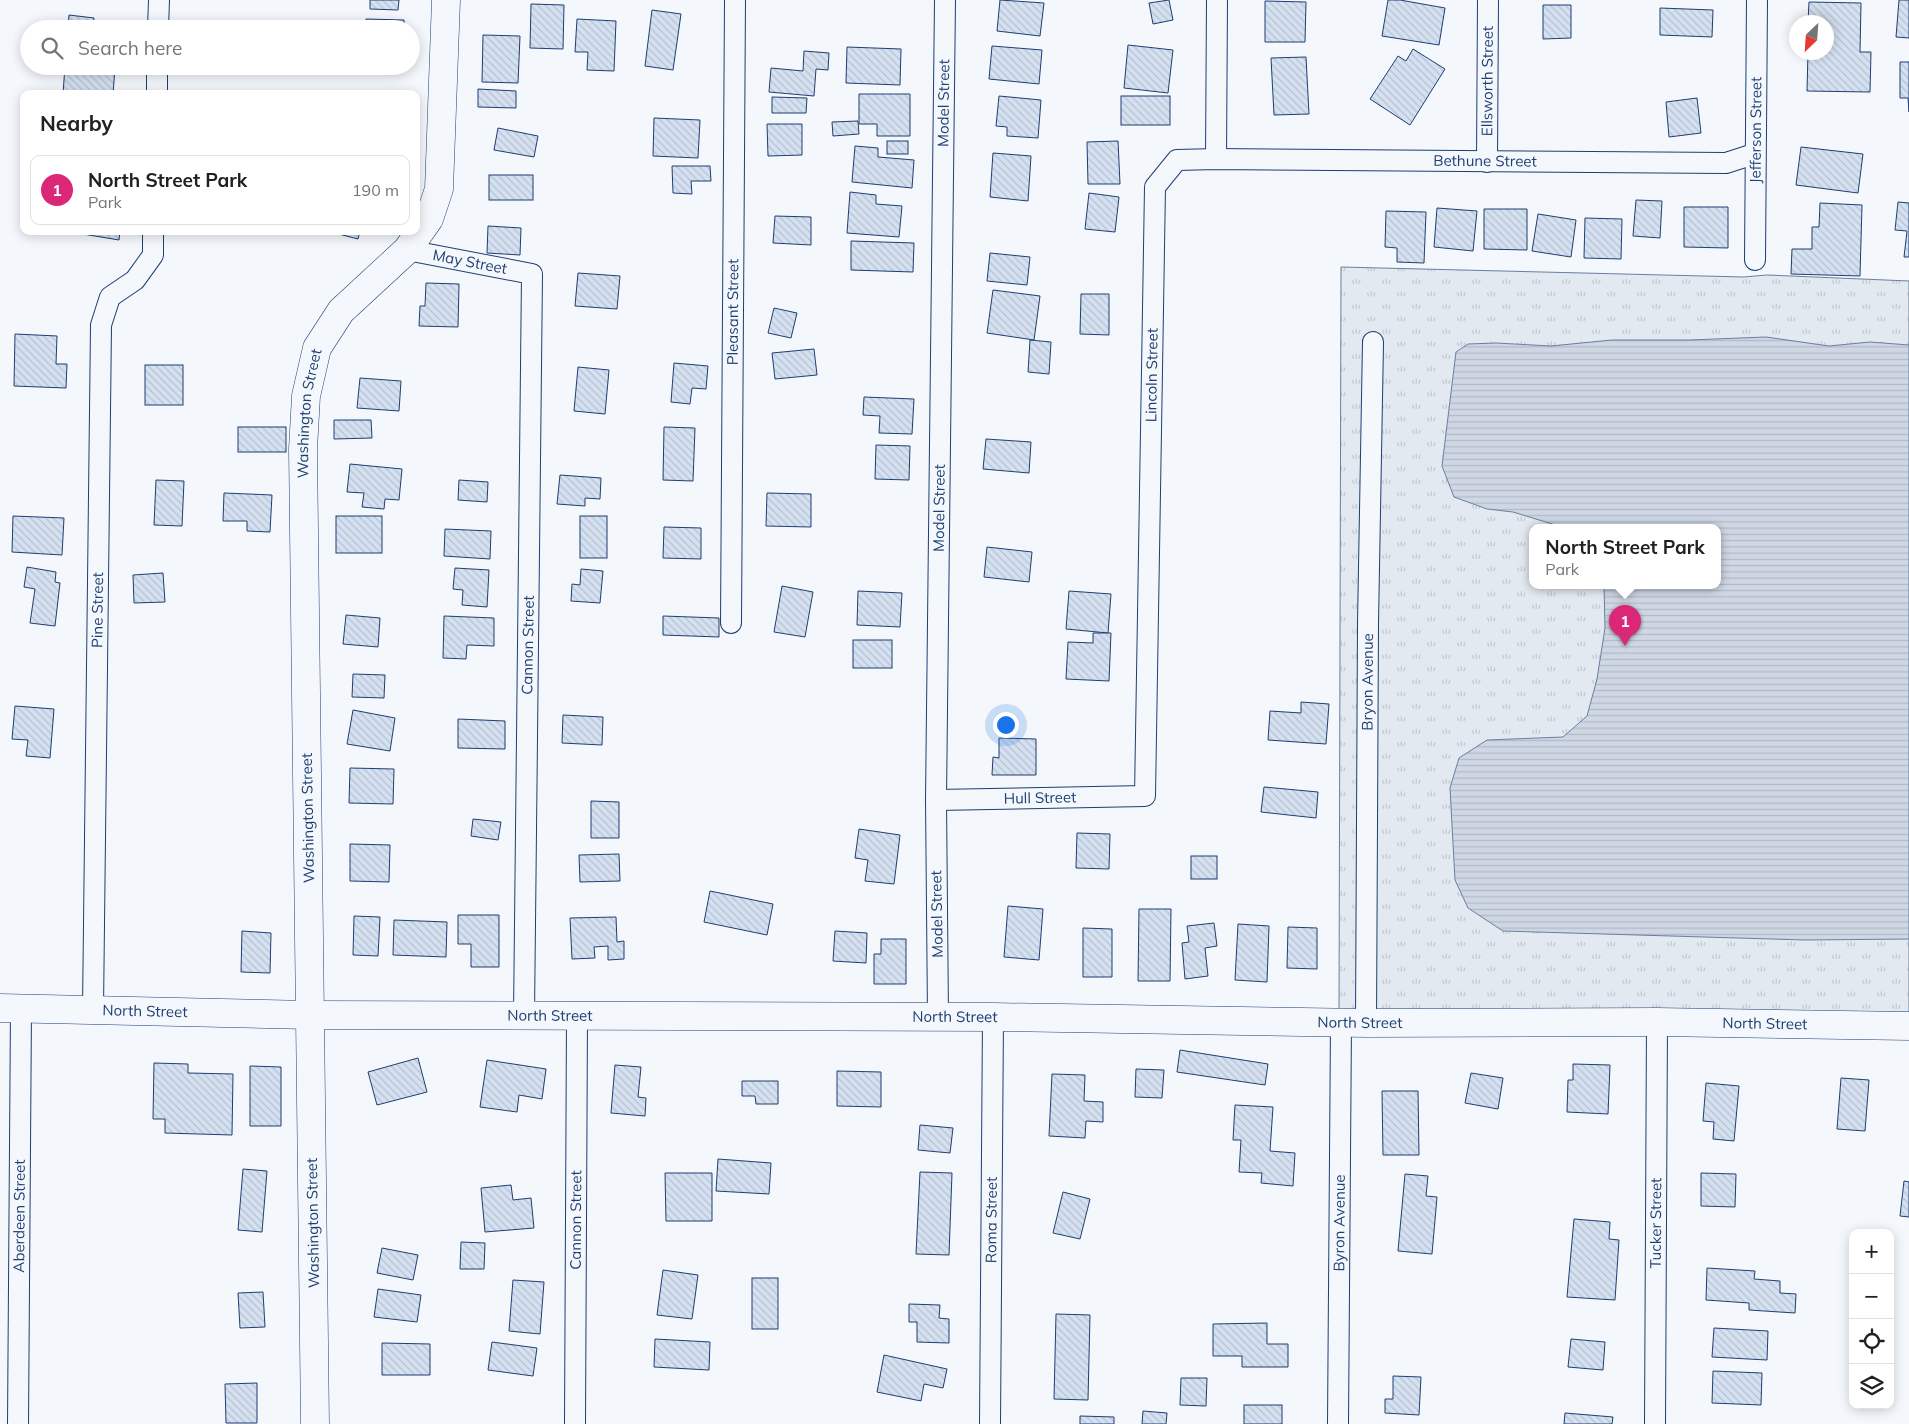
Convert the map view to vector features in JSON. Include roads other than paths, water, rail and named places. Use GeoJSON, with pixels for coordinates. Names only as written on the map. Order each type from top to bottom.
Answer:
{"type":"FeatureCollection","features":[{"type":"Feature","properties":{"kind":"street"},"geometry":{"type":"LineString","coordinates":[[158,20],[159,0]]}},
{"type":"Feature","properties":{"kind":"street","name":"Washington Street"},"geometry":{"type":"LineString","coordinates":[[420,232],[429,219],[440,189],[446,0]]}},
{"type":"Feature","properties":{"kind":"street","name":"Pleasant Street"},"geometry":{"type":"LineString","coordinates":[[731,623],[735,0]]}},
{"type":"Feature","properties":{"kind":"street","name":"Model Street"},"geometry":{"type":"LineString","coordinates":[[938,1017],[936,800],[945,0]]}},
{"type":"Feature","properties":{"kind":"street"},"geometry":{"type":"LineString","coordinates":[[1216,159],[1217,0]]}},
{"type":"Feature","properties":{"kind":"street","name":"Ellsworth Street"},"geometry":{"type":"LineString","coordinates":[[1487,162],[1488,0]]}},
{"type":"Feature","properties":{"kind":"street","name":"Jefferson Street"},"geometry":{"type":"LineString","coordinates":[[1755,260],[1754,154],[1757,0]]}},
{"type":"Feature","properties":{"kind":"street"},"geometry":{"type":"LineString","coordinates":[[157,75],[157,90]]}},
{"type":"Feature","properties":{"kind":"street","name":"Bethune Street"},"geometry":{"type":"LineString","coordinates":[[1216,159],[1726,163],[1754,154]]}},
{"type":"Feature","properties":{"kind":"street","name":"Lincoln Street"},"geometry":{"type":"LineString","coordinates":[[1145,796],[1155,187],[1177,160],[1216,159]]}},
{"type":"Feature","properties":{"kind":"street","name":"Pine Street"},"geometry":{"type":"LineString","coordinates":[[94,1009],[101,325],[110,297],[135,280],[152,255],[153,235]]}},
{"type":"Feature","properties":{"kind":"street","name":"Washington Street"},"geometry":{"type":"LineString","coordinates":[[315,1424],[303,449],[306,396],[316,348],[341,311],[407,250],[418,235]]}},
{"type":"Feature","properties":{"kind":"street","name":"May Street"},"geometry":{"type":"LineString","coordinates":[[407,250],[532,274]]}},
{"type":"Feature","properties":{"kind":"street","name":"Cannon Street"},"geometry":{"type":"LineString","coordinates":[[524,1016],[532,274]]}},
{"type":"Feature","properties":{"kind":"street","name":"Bryon Avenue"},"geometry":{"type":"LineString","coordinates":[[1353,1023],[1368,634],[1373,342]]}},
{"type":"Feature","properties":{"kind":"street","name":"Hull Street"},"geometry":{"type":"LineString","coordinates":[[936,800],[1145,796]]}},
{"type":"Feature","properties":{"kind":"street","name":"North Street"},"geometry":{"type":"LineString","coordinates":[[10,1008],[311,1015],[993,1017],[1353,1023],[1657,1022],[1909,1026]]}},
{"type":"Feature","properties":{"kind":"street","name":"Aberdeen Street"},"geometry":{"type":"LineString","coordinates":[[10,1008],[18,1424]]}},
{"type":"Feature","properties":{"kind":"street","name":"Cannon Street"},"geometry":{"type":"LineString","coordinates":[[575,1424],[577,1017]]}},
{"type":"Feature","properties":{"kind":"street","name":"Roma Street"},"geometry":{"type":"LineString","coordinates":[[990,1424],[993,1017]]}},
{"type":"Feature","properties":{"kind":"street","name":"Tucker Street"},"geometry":{"type":"LineString","coordinates":[[1655,1424],[1657,1022]]}},
{"type":"Feature","properties":{"kind":"street","name":"Byron Avenue"},"geometry":{"type":"LineString","coordinates":[[1338,1424],[1353,1023]]}},
{"type":"Feature","properties":{"kind":"place","name":"North Street Park"},"geometry":{"type":"Point","coordinates":[1625,646]}}]}
